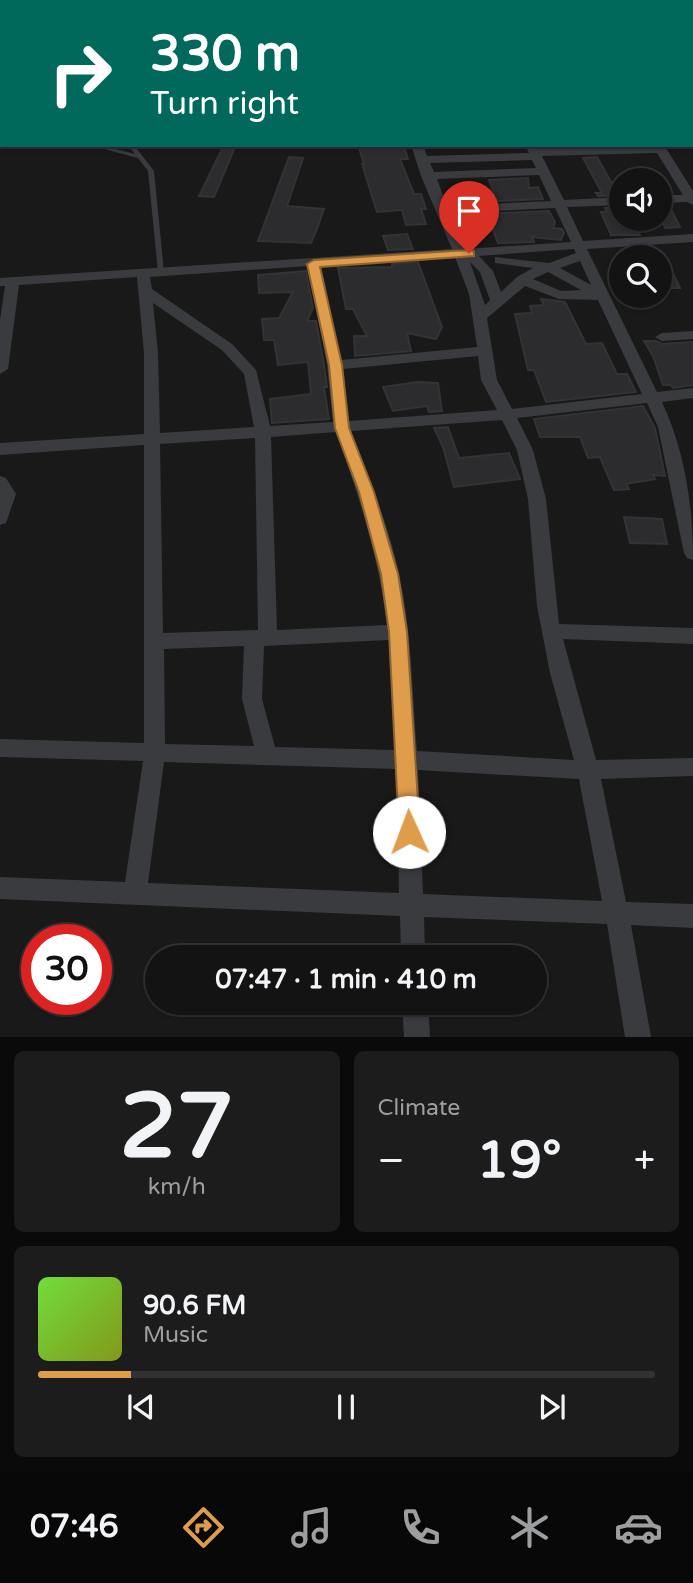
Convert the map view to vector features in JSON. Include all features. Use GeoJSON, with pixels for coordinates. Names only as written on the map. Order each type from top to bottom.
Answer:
{"type":"FeatureCollection","features":[{"type":"Feature","properties":{"kind":"street"},"geometry":{"type":"LineString","coordinates":[[422,161],[534,151],[659,147],[692,196],[672,198]]}},
{"type":"Feature","properties":{"kind":"street"},"geometry":{"type":"LineString","coordinates":[[534,151],[666,427],[693,553]]}},
{"type":"Feature","properties":{"kind":"street"},"geometry":{"type":"LineString","coordinates":[[422,161],[544,172]]}},
{"type":"Feature","properties":{"kind":"street"},"geometry":{"type":"LineString","coordinates":[[422,161],[440,210],[468,256],[486,271],[497,300]]}},
{"type":"Feature","properties":{"kind":"street"},"geometry":{"type":"LineString","coordinates":[[440,210],[609,202]]}},
{"type":"Feature","properties":{"kind":"street"},"geometry":{"type":"LineString","coordinates":[[0,369],[6,282],[149,279],[314,264],[582,250],[693,238]]}},
{"type":"Feature","properties":{"kind":"street"},"geometry":{"type":"LineString","coordinates":[[480,316],[522,280],[582,250]]}},
{"type":"Feature","properties":{"kind":"street"},"geometry":{"type":"LineString","coordinates":[[468,256],[547,266],[601,295]]}},
{"type":"Feature","properties":{"kind":"street"},"geometry":{"type":"LineString","coordinates":[[468,256],[489,380],[525,450],[537,499],[546,606],[560,673],[588,770],[618,915],[638,1037]]}},
{"type":"Feature","properties":{"kind":"street"},"geometry":{"type":"LineString","coordinates":[[314,264],[335,365],[342,428],[366,492],[390,574],[398,632],[407,760],[413,945]]}},
{"type":"Feature","properties":{"kind":"street"},"geometry":{"type":"LineString","coordinates":[[149,279],[242,361],[251,373],[263,431],[261,638],[252,699],[267,755]]}},
{"type":"Feature","properties":{"kind":"street"},"geometry":{"type":"LineString","coordinates":[[135,894],[155,751],[149,279]]}},
{"type":"Feature","properties":{"kind":"street"},"geometry":{"type":"LineString","coordinates":[[522,280],[559,295],[601,295]]}},
{"type":"Feature","properties":{"kind":"street"},"geometry":{"type":"LineString","coordinates":[[662,337],[693,335]]}},
{"type":"Feature","properties":{"kind":"street"},"geometry":{"type":"LineString","coordinates":[[335,365],[486,351]]}},
{"type":"Feature","properties":{"kind":"street"},"geometry":{"type":"LineString","coordinates":[[0,449],[152,441],[506,415],[693,393]]}},
{"type":"Feature","properties":{"kind":"street"},"geometry":{"type":"LineString","coordinates":[[0,482],[7,494],[0,519]]}},
{"type":"Feature","properties":{"kind":"street"},"geometry":{"type":"LineString","coordinates":[[551,631],[693,636]]}},
{"type":"Feature","properties":{"kind":"street"},"geometry":{"type":"LineString","coordinates":[[154,641],[398,632]]}},
{"type":"Feature","properties":{"kind":"street"},"geometry":{"type":"LineString","coordinates":[[0,748],[407,760],[588,770],[693,767]]}},
{"type":"Feature","properties":{"kind":"street"},"geometry":{"type":"LineString","coordinates":[[0,888],[693,916]]}},
{"type":"Feature","properties":{"kind":"street"},"geometry":{"type":"LineString","coordinates":[[415,1015],[416,1037]]}},
{"type":"Feature","properties":{"kind":"lane"},"geometry":{"type":"LineString","coordinates":[[100,147],[143,158]]}},
{"type":"Feature","properties":{"kind":"lane"},"geometry":{"type":"LineString","coordinates":[[133,147],[151,171],[149,279]]}},
{"type":"Feature","properties":{"kind":"building"},"geometry":{"type":"Polygon","coordinates":[[[223,147],[235,147],[214,197],[199,196],[223,147]]]}},
{"type":"Feature","properties":{"kind":"building"},"geometry":{"type":"Polygon","coordinates":[[[404,147],[408,159],[400,159],[414,194],[421,194],[426,209],[421,209],[426,224],[406,225],[402,210],[377,212],[359,148],[404,147]]]}},
{"type":"Feature","properties":{"kind":"building"},"geometry":{"type":"Polygon","coordinates":[[[289,157],[303,158],[287,206],[324,209],[317,229],[311,243],[258,241],[289,157]]]}},
{"type":"Feature","properties":{"kind":"building"},"geometry":{"type":"Polygon","coordinates":[[[597,157],[609,178],[609,196],[598,196],[596,193],[602,193],[583,158],[597,157]]]}},
{"type":"Feature","properties":{"kind":"building"},"geometry":{"type":"Polygon","coordinates":[[[528,178],[529,188],[538,187],[543,199],[472,202],[496,199],[489,180],[528,178]]]}},
{"type":"Feature","properties":{"kind":"building"},"geometry":{"type":"Polygon","coordinates":[[[605,208],[609,208],[609,230],[601,212],[607,212],[605,208]]]}},
{"type":"Feature","properties":{"kind":"building"},"geometry":{"type":"Polygon","coordinates":[[[549,211],[555,222],[553,228],[562,229],[564,233],[561,240],[532,237],[534,242],[498,243],[493,230],[461,232],[454,215],[549,211]]]}},
{"type":"Feature","properties":{"kind":"building"},"geometry":{"type":"Polygon","coordinates":[[[672,211],[680,227],[672,228],[672,211]]]}},
{"type":"Feature","properties":{"kind":"building"},"geometry":{"type":"Polygon","coordinates":[[[609,231],[638,231],[640,235],[611,235],[609,231]]]}},
{"type":"Feature","properties":{"kind":"building"},"geometry":{"type":"Polygon","coordinates":[[[407,234],[413,249],[388,250],[383,236],[407,234]]]}},
{"type":"Feature","properties":{"kind":"building"},"geometry":{"type":"Polygon","coordinates":[[[418,262],[442,327],[436,339],[407,333],[411,351],[355,356],[354,336],[367,336],[353,309],[346,309],[338,268],[392,267],[392,264],[418,262]]]}},
{"type":"Feature","properties":{"kind":"building"},"geometry":{"type":"Polygon","coordinates":[[[306,271],[313,308],[307,321],[316,321],[327,387],[324,387],[329,419],[272,423],[270,399],[311,394],[308,362],[278,365],[274,340],[264,340],[262,319],[279,318],[293,292],[259,293],[258,275],[306,271]]]}},
{"type":"Feature","properties":{"kind":"building"},"geometry":{"type":"Polygon","coordinates":[[[672,271],[680,288],[672,288],[672,271]]]}},
{"type":"Feature","properties":{"kind":"building"},"geometry":{"type":"Polygon","coordinates":[[[541,299],[565,302],[586,344],[602,343],[617,374],[627,374],[636,392],[546,402],[534,370],[528,370],[515,314],[532,313],[530,306],[544,305],[541,299]]]}},
{"type":"Feature","properties":{"kind":"building"},"geometry":{"type":"Polygon","coordinates":[[[644,341],[662,344],[693,342],[693,385],[673,388],[671,385],[663,385],[653,356],[644,341]]]}},
{"type":"Feature","properties":{"kind":"building"},"geometry":{"type":"Polygon","coordinates":[[[417,382],[438,383],[442,411],[429,412],[427,406],[393,411],[383,387],[417,382]]]}},
{"type":"Feature","properties":{"kind":"building"},"geometry":{"type":"Polygon","coordinates":[[[643,406],[655,428],[665,476],[653,475],[655,479],[626,484],[629,489],[614,490],[600,457],[588,458],[580,437],[540,437],[534,419],[643,406]]]}},
{"type":"Feature","properties":{"kind":"building"},"geometry":{"type":"Polygon","coordinates":[[[448,427],[459,458],[509,453],[520,479],[454,487],[443,447],[434,428],[448,427]]]}},
{"type":"Feature","properties":{"kind":"building"},"geometry":{"type":"Polygon","coordinates":[[[624,517],[662,519],[667,544],[630,543],[624,517]]]}},
{"type":"Feature","properties":{"kind":"route"},"geometry":{"type":"LineString","coordinates":[[409,832],[398,632],[390,574],[366,492],[342,428],[335,365],[314,264],[469,253]]}}]}
